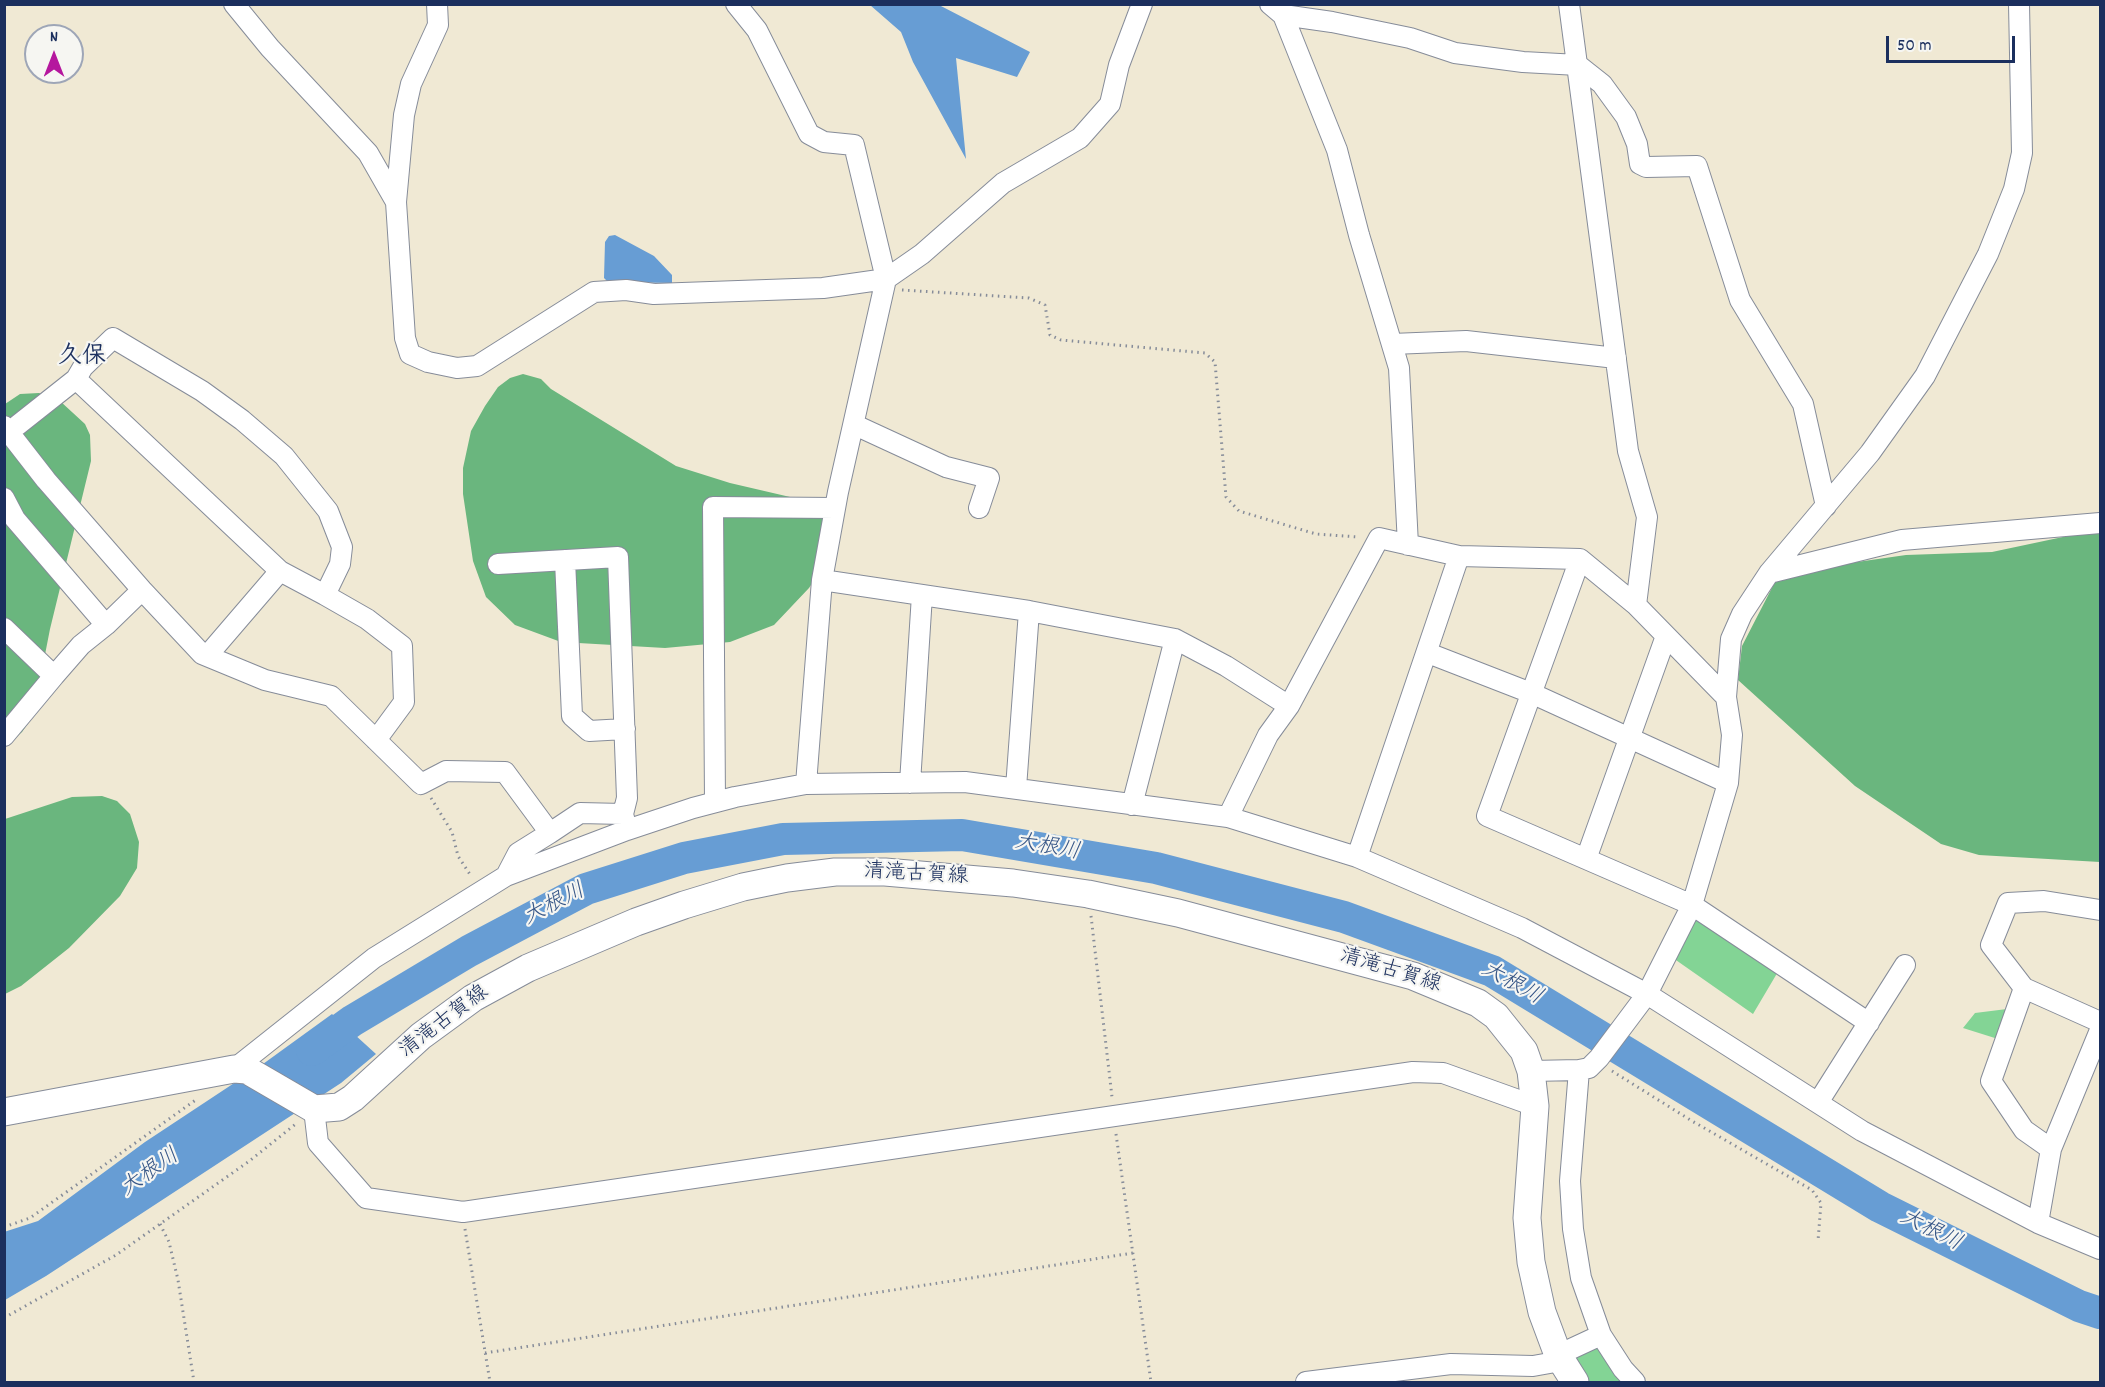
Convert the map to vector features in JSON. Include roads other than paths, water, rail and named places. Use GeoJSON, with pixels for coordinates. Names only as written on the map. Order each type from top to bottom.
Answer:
{"type":"FeatureCollection","features":[{"type":"Feature","properties":{"kind":"main road","name":"清滝古賀線"},"geometry":{"type":"LineString","coordinates":[[309,1107],[339,1107],[353,1098],[421,1036],[473,999],[528,968],[636,922],[743,887],[835,872],[885,872],[1013,883],[1088,894],[1300,944],[1413,976],[1456,992],[1478,1003],[1496,1017],[1524,1051],[1531,1071],[1535,1106],[1527,1218],[1530,1263],[1542,1312],[1565,1366]]}},
{"type":"Feature","properties":{"kind":"main road"},"geometry":{"type":"LineString","coordinates":[[4,1112],[241,1070],[309,1107]]}},
{"type":"Feature","properties":{"kind":"street"},"geometry":{"type":"LineString","coordinates":[[234,4],[270,48],[368,153],[396,202]]}},
{"type":"Feature","properties":{"kind":"street"},"geometry":{"type":"LineString","coordinates":[[437,4],[438,25],[411,84],[404,115],[396,202],[405,338],[410,354],[428,362],[457,368],[477,366],[594,292],[618,290],[654,294],[801,289],[886,279],[922,254],[1003,183],[1080,138],[1110,104],[1119,65],[1142,4]]}},
{"type":"Feature","properties":{"kind":"street"},"geometry":{"type":"LineString","coordinates":[[736,4],[757,30],[809,134],[824,142],[854,145],[886,279],[835,508],[822,580],[806,784]]}},
{"type":"Feature","properties":{"kind":"street"},"geometry":{"type":"LineString","coordinates":[[1569,4],[1628,451],[1647,517],[1636,605]]}},
{"type":"Feature","properties":{"kind":"street"},"geometry":{"type":"LineString","coordinates":[[1635,1383],[1601,1335],[1581,1278],[1573,1229],[1570,1181],[1591,1063],[1645,997],[1692,905],[1728,783],[1732,735],[1726,697],[1731,639],[1742,614],[1769,573],[1870,453],[1925,376],[2004,218],[2014,189],[2022,153],[2019,4]]}},
{"type":"Feature","properties":{"kind":"street"},"geometry":{"type":"LineString","coordinates":[[1277,10],[1410,38],[1455,53],[1523,62],[1578,65],[1602,84],[1626,117],[1637,144],[1640,164],[1646,167],[1697,166],[1740,300],[1803,404],[1826,506]]}},
{"type":"Feature","properties":{"kind":"street"},"geometry":{"type":"LineString","coordinates":[[1277,10],[1337,150],[1359,235],[1400,368],[1408,545]]}},
{"type":"Feature","properties":{"kind":"street"},"geometry":{"type":"LineString","coordinates":[[325,595],[339,564],[342,547],[328,511],[284,456],[242,420],[202,391],[113,338],[83,367],[76,379],[7,429],[142,590],[207,656],[265,680],[331,696],[421,784],[446,771],[505,772],[550,833]]}},
{"type":"Feature","properties":{"kind":"street"},"geometry":{"type":"LineString","coordinates":[[1392,344],[1466,341],[1616,358]]}},
{"type":"Feature","properties":{"kind":"street"},"geometry":{"type":"LineString","coordinates":[[76,379],[280,571],[367,619],[402,646],[404,702],[376,740]]}},
{"type":"Feature","properties":{"kind":"street"},"geometry":{"type":"LineString","coordinates":[[855,425],[946,467],[989,478],[979,508]]}},
{"type":"Feature","properties":{"kind":"street"},"geometry":{"type":"LineString","coordinates":[[4,498],[15,519],[106,625]]}},
{"type":"Feature","properties":{"kind":"street"},"geometry":{"type":"LineString","coordinates":[[715,802],[713,507],[835,508]]}},
{"type":"Feature","properties":{"kind":"street"},"geometry":{"type":"LineString","coordinates":[[1769,573],[1902,540],[2100,523]]}},
{"type":"Feature","properties":{"kind":"street"},"geometry":{"type":"LineString","coordinates":[[1228,817],[1268,735],[1289,706],[1379,538],[1459,556],[1580,559],[1636,605],[1726,697]]}},
{"type":"Feature","properties":{"kind":"street"},"geometry":{"type":"LineString","coordinates":[[1357,857],[1459,556]]}},
{"type":"Feature","properties":{"kind":"street"},"geometry":{"type":"LineString","coordinates":[[498,564],[618,557],[627,798],[625,822]]}},
{"type":"Feature","properties":{"kind":"street"},"geometry":{"type":"LineString","coordinates":[[1580,559],[1487,816],[1692,905],[1869,1023]]}},
{"type":"Feature","properties":{"kind":"street"},"geometry":{"type":"LineString","coordinates":[[565,560],[572,716],[589,731],[625,729]]}},
{"type":"Feature","properties":{"kind":"street"},"geometry":{"type":"LineString","coordinates":[[207,656],[280,571]]}},
{"type":"Feature","properties":{"kind":"street"},"geometry":{"type":"LineString","coordinates":[[822,580],[1029,611],[1175,639],[1226,666],[1289,706]]}},
{"type":"Feature","properties":{"kind":"street"},"geometry":{"type":"LineString","coordinates":[[4,736],[81,645],[106,625],[142,590]]}},
{"type":"Feature","properties":{"kind":"street"},"geometry":{"type":"LineString","coordinates":[[910,783],[922,595]]}},
{"type":"Feature","properties":{"kind":"street"},"geometry":{"type":"LineString","coordinates":[[1016,788],[1029,611]]}},
{"type":"Feature","properties":{"kind":"street"},"geometry":{"type":"LineString","coordinates":[[4,628],[54,676]]}},
{"type":"Feature","properties":{"kind":"street"},"geometry":{"type":"LineString","coordinates":[[1586,859],[1666,636]]}},
{"type":"Feature","properties":{"kind":"street"},"geometry":{"type":"LineString","coordinates":[[1132,805],[1175,639]]}},
{"type":"Feature","properties":{"kind":"street"},"geometry":{"type":"LineString","coordinates":[[1428,653],[1532,693],[1728,783]]}},
{"type":"Feature","properties":{"kind":"street"},"geometry":{"type":"LineString","coordinates":[[241,1070],[374,958],[506,876],[625,822],[806,784],[965,782],[1228,817],[1357,857],[1522,928],[1645,997],[1819,1101],[1862,1131],[2038,1223],[2100,1249]]}},
{"type":"Feature","properties":{"kind":"street"},"geometry":{"type":"LineString","coordinates":[[506,876],[518,853],[580,813],[625,822]]}},
{"type":"Feature","properties":{"kind":"street"},"geometry":{"type":"LineString","coordinates":[[2100,910],[2044,901],[2008,903],[1991,945],[2024,988],[2100,1023]]}},
{"type":"Feature","properties":{"kind":"street"},"geometry":{"type":"LineString","coordinates":[[1819,1101],[1905,965]]}},
{"type":"Feature","properties":{"kind":"street"},"geometry":{"type":"LineString","coordinates":[[2024,988],[1990,1081],[2024,1131],[2051,1149]]}},
{"type":"Feature","properties":{"kind":"street"},"geometry":{"type":"LineString","coordinates":[[2038,1223],[2051,1149],[2100,1030]]}},
{"type":"Feature","properties":{"kind":"street"},"geometry":{"type":"LineString","coordinates":[[1531,1071],[1591,1063]]}},
{"type":"Feature","properties":{"kind":"street"},"geometry":{"type":"LineString","coordinates":[[309,1107],[318,1143],[366,1198],[463,1212],[1413,1072],[1443,1073],[1535,1106]]}},
{"type":"Feature","properties":{"kind":"street"},"geometry":{"type":"LineString","coordinates":[[1306,1383],[1372,1378],[1451,1365],[1565,1366],[1601,1335]]}},
{"type":"Feature","properties":{"kind":"water"},"geometry":{"type":"Polygon","coordinates":[[[870,5],[939,5],[1030,52],[1017,77],[956,58],[966,159],[913,62],[901,32],[870,5]]]}},
{"type":"Feature","properties":{"kind":"water"},"geometry":{"type":"Polygon","coordinates":[[[615,235],[654,256],[672,275],[672,283],[608,282],[604,278],[605,242],[609,236],[615,235]]]}},
{"type":"Feature","properties":{"kind":"water"},"geometry":{"type":"Polygon","coordinates":[[[332,1014],[376,1054],[341,1083],[46,1276],[5,1300],[4,1232],[38,1221],[145,1142],[263,1064],[332,1014]]]}},
{"type":"Feature","properties":{"kind":"waterway","name":"大根川"},"geometry":{"type":"LineString","coordinates":[[312,1050],[352,1021],[469,951],[586,889],[684,858],[783,839],[962,835],[1156,868],[1344,917],[1492,971],[1880,1207],[2079,1306],[2100,1313]]}},
{"type":"Feature","properties":{"kind":"district","name":"久保"},"geometry":{"type":"Point","coordinates":[82,359]}}]}
